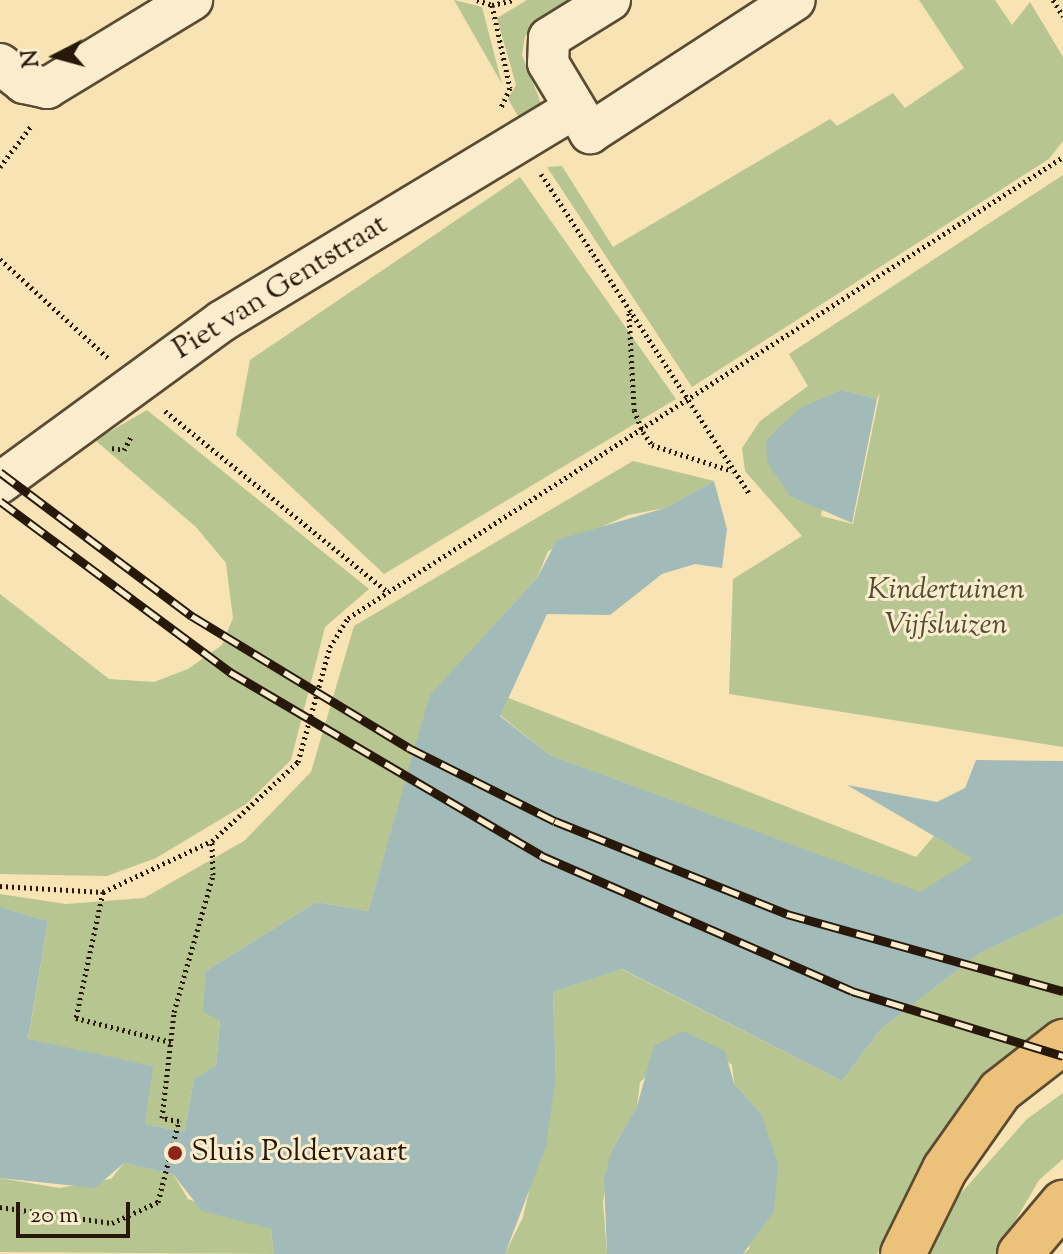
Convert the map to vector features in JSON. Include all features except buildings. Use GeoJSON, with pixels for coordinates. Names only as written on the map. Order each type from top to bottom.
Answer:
{"type":"FeatureCollection","features":[{"type":"Feature","properties":{"kind":"highway"},"geometry":{"type":"LineString","coordinates":[[903,1254],[945,1169],[1000,1091],[1063,1042]]}},
{"type":"Feature","properties":{"kind":"highway"},"geometry":{"type":"LineString","coordinates":[[1020,1254],[1063,1203]]}},
{"type":"Feature","properties":{"kind":"street"},"geometry":{"type":"LineString","coordinates":[[0,64],[24,83],[47,88],[192,0]]}},
{"type":"Feature","properties":{"kind":"street"},"geometry":{"type":"LineString","coordinates":[[610,0],[549,38],[548,63],[590,133],[795,0]]}},
{"type":"Feature","properties":{"kind":"street","name":"Piet van Gentstraat"},"geometry":{"type":"LineString","coordinates":[[0,483],[133,382],[573,109]]}},
{"type":"Feature","properties":{"kind":"path"},"geometry":{"type":"LineString","coordinates":[[477,0],[492,5],[514,0]]}},
{"type":"Feature","properties":{"kind":"path"},"geometry":{"type":"LineString","coordinates":[[1053,0],[1063,16]]}},
{"type":"Feature","properties":{"kind":"path"},"geometry":{"type":"LineString","coordinates":[[492,5],[510,88],[498,102],[520,142],[629,312],[750,495]]}},
{"type":"Feature","properties":{"kind":"path"},"geometry":{"type":"LineString","coordinates":[[0,167],[43,111],[47,88]]}},
{"type":"Feature","properties":{"kind":"path"},"geometry":{"type":"LineString","coordinates":[[0,886],[103,892],[212,841],[298,762],[336,630],[388,592],[690,402],[1063,157]]}},
{"type":"Feature","properties":{"kind":"path"},"geometry":{"type":"LineString","coordinates":[[0,259],[133,382],[388,592]]}},
{"type":"Feature","properties":{"kind":"path"},"geometry":{"type":"LineString","coordinates":[[629,312],[634,410],[643,432],[652,445],[734,472]]}},
{"type":"Feature","properties":{"kind":"path"},"geometry":{"type":"LineString","coordinates":[[0,1207],[112,1223],[150,1211],[169,1181],[179,1121],[162,1118],[171,1042],[213,875],[212,841]]}},
{"type":"Feature","properties":{"kind":"path"},"geometry":{"type":"LineString","coordinates":[[103,892],[76,1018],[171,1042]]}},
{"type":"Feature","properties":{"kind":"green space"},"geometry":{"type":"Polygon","coordinates":[[[454,0],[482,7],[502,84],[454,0]]]}},
{"type":"Feature","properties":{"kind":"green space"},"geometry":{"type":"Polygon","coordinates":[[[527,0],[575,0],[525,36],[522,55],[541,103],[524,126],[508,99],[516,85],[497,18],[527,0]]]}},
{"type":"Feature","properties":{"kind":"green space"},"geometry":{"type":"Polygon","coordinates":[[[919,0],[995,0],[1012,25],[1030,2],[1063,57],[1063,141],[1049,159],[692,387],[547,167],[562,166],[613,247],[830,119],[837,126],[893,93],[905,108],[964,68],[919,0]]]}},
{"type":"Feature","properties":{"kind":"green space","name":"Kindertuinen Vijfsluizen"},"geometry":{"type":"Polygon","coordinates":[[[1063,175],[1063,747],[729,694],[733,579],[802,536],[745,471],[742,448],[760,421],[808,386],[789,354],[1063,175]],[[842,390],[821,516],[853,524],[880,392],[877,399],[842,390]]]}},
{"type":"Feature","properties":{"kind":"green space"},"geometry":{"type":"Polygon","coordinates":[[[520,177],[676,399],[384,574],[236,435],[250,360],[520,177]]]}},
{"type":"Feature","properties":{"kind":"green space"},"geometry":{"type":"Polygon","coordinates":[[[147,410],[369,589],[325,627],[291,760],[246,804],[156,858],[107,876],[0,874],[0,594],[109,679],[154,682],[188,669],[222,645],[233,618],[226,563],[196,527],[95,440],[147,410]]]}},
{"type":"Feature","properties":{"kind":"green space"},"geometry":{"type":"Polygon","coordinates":[[[633,461],[714,481],[665,508],[628,515],[548,551],[537,578],[431,695],[368,911],[316,902],[206,971],[220,1019],[216,1065],[194,1079],[184,1132],[145,1124],[152,1066],[28,1040],[48,921],[0,907],[0,894],[66,904],[144,898],[244,841],[311,772],[354,626],[633,461]]]}},
{"type":"Feature","properties":{"kind":"green space"},"geometry":{"type":"Polygon","coordinates":[[[506,697],[916,857],[934,836],[974,859],[920,893],[550,755],[500,715],[506,697]]]}},
{"type":"Feature","properties":{"kind":"green space"},"geometry":{"type":"Polygon","coordinates":[[[1063,914],[1063,1028],[960,1109],[907,1191],[877,1254],[743,1254],[749,1249],[761,1113],[734,1084],[732,1065],[694,1036],[640,1082],[637,1106],[611,1152],[603,1202],[607,1254],[505,1254],[523,1217],[556,1076],[553,992],[621,969],[842,1081],[881,1029],[980,953],[1063,914]]]}},
{"type":"Feature","properties":{"kind":"green space"},"geometry":{"type":"Polygon","coordinates":[[[1063,1093],[1063,1159],[1039,1180],[996,1254],[930,1254],[954,1201],[1027,1119],[1063,1093]]]}},
{"type":"Feature","properties":{"kind":"green space"},"geometry":{"type":"Polygon","coordinates":[[[124,1163],[173,1174],[188,1199],[271,1229],[274,1254],[0,1252],[0,1178],[59,1188],[111,1179],[124,1163]]]}},
{"type":"Feature","properties":{"kind":"water"},"geometry":{"type":"Polygon","coordinates":[[[842,390],[877,399],[852,523],[790,496],[767,462],[766,442],[776,430],[800,408],[842,390]]]}},
{"type":"Feature","properties":{"kind":"water"},"geometry":{"type":"Polygon","coordinates":[[[714,481],[727,529],[722,568],[695,564],[662,574],[610,615],[547,614],[500,716],[550,755],[920,892],[973,859],[847,785],[937,802],[965,788],[976,760],[1063,761],[1063,914],[980,953],[881,1029],[842,1081],[622,969],[553,992],[556,1076],[546,1146],[505,1254],[274,1254],[271,1229],[202,1211],[173,1174],[124,1163],[95,1188],[0,1178],[0,907],[48,921],[28,1039],[153,1066],[145,1124],[184,1132],[194,1079],[216,1065],[220,1020],[203,1012],[206,971],[316,902],[368,911],[430,695],[537,578],[557,540],[665,508],[714,481]]]}},
{"type":"Feature","properties":{"kind":"water"},"geometry":{"type":"Polygon","coordinates":[[[683,1031],[725,1051],[734,1084],[761,1113],[778,1164],[774,1211],[743,1254],[607,1254],[604,1180],[611,1152],[637,1106],[654,1046],[683,1031]]]}},
{"type":"Feature","properties":{"kind":"railway"},"geometry":{"type":"LineString","coordinates":[[0,472],[192,616],[409,748],[555,821],[787,914],[1063,991]]}},
{"type":"Feature","properties":{"kind":"railway"},"geometry":{"type":"LineString","coordinates":[[0,501],[230,672],[542,856],[852,991],[1063,1056]]}},
{"type":"Feature","properties":{"kind":"place","name":"Sluis Poldervaart"},"geometry":{"type":"Point","coordinates":[175,1153]}}]}
